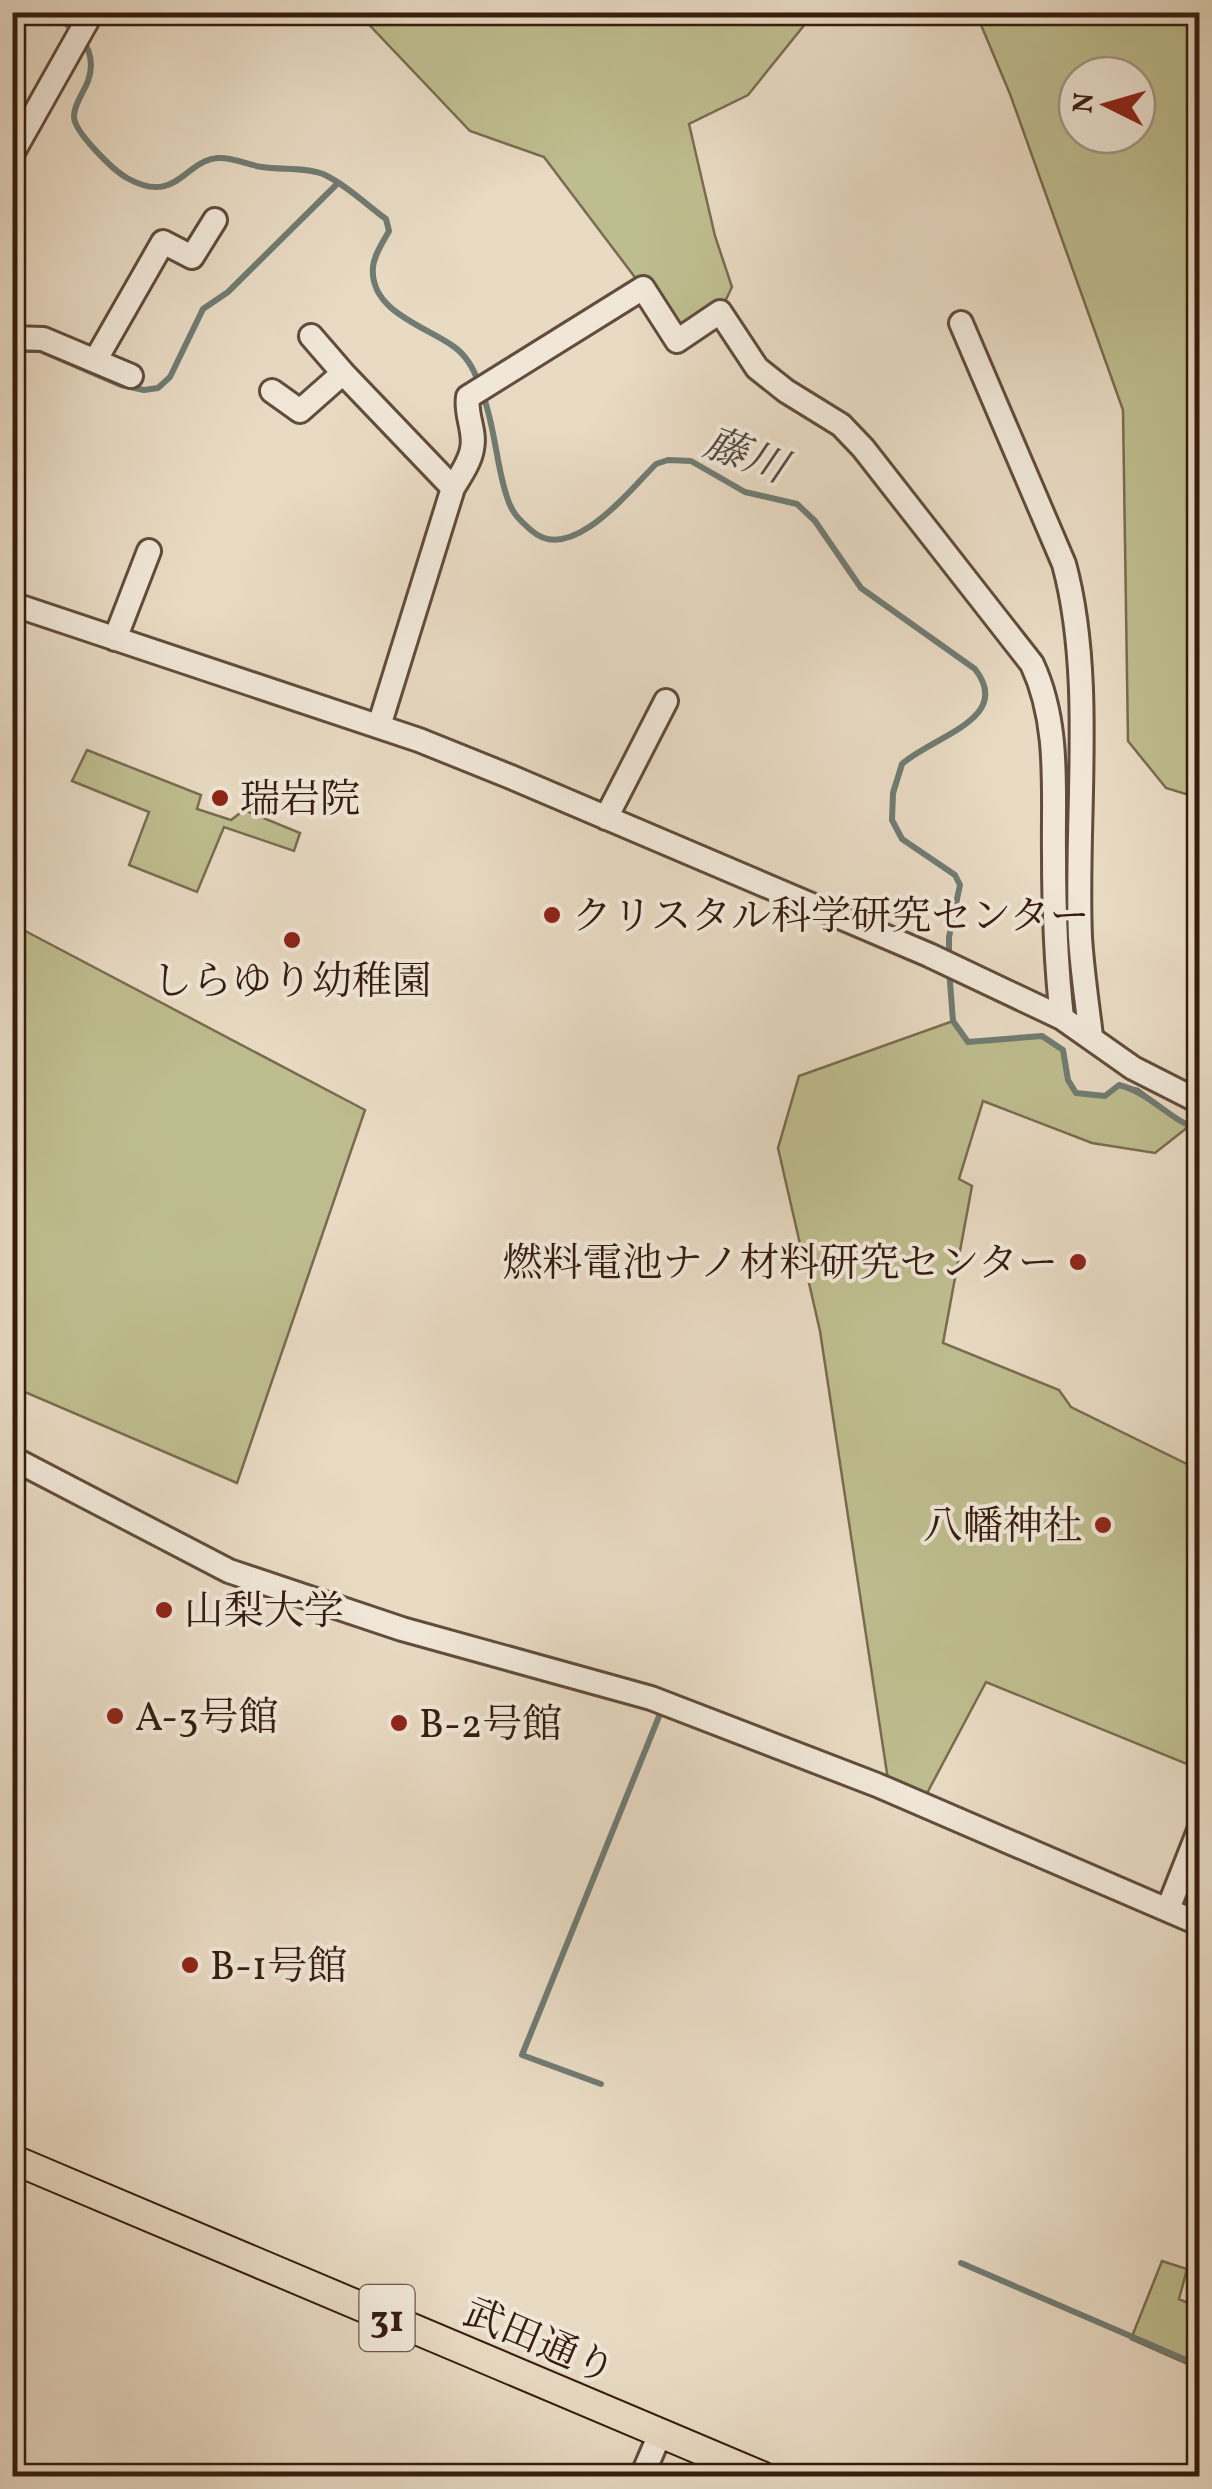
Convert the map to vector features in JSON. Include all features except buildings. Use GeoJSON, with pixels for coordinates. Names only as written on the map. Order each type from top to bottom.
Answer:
{"type":"FeatureCollection","features":[{"type":"Feature","properties":{"kind":"main road","name":"武田通り"},"geometry":{"type":"LineString","coordinates":[[12,2159],[762,2476]]}},
{"type":"Feature","properties":{"kind":"street"},"geometry":{"type":"LineString","coordinates":[[12,154],[86,22]]}},
{"type":"Feature","properties":{"kind":"street"},"geometry":{"type":"LineString","coordinates":[[94,361],[163,242],[192,257],[215,220]]}},
{"type":"Feature","properties":{"kind":"street"},"geometry":{"type":"LineString","coordinates":[[378,726],[454,488],[474,444],[466,409],[468,397],[644,288],[678,341],[720,312],[757,368],[786,391],[841,424],[1032,664],[1046,695],[1053,744],[1055,946],[1062,1018]]}},
{"type":"Feature","properties":{"kind":"street"},"geometry":{"type":"LineString","coordinates":[[961,323],[1064,564],[1074,601],[1080,756],[1080,939],[1091,1036]]}},
{"type":"Feature","properties":{"kind":"street"},"geometry":{"type":"LineString","coordinates":[[311,336],[454,488]]}},
{"type":"Feature","properties":{"kind":"street"},"geometry":{"type":"LineString","coordinates":[[12,338],[42,339],[131,376]]}},
{"type":"Feature","properties":{"kind":"street"},"geometry":{"type":"LineString","coordinates":[[272,391],[300,411],[343,374]]}},
{"type":"Feature","properties":{"kind":"street"},"geometry":{"type":"LineString","coordinates":[[115,639],[149,551]]}},
{"type":"Feature","properties":{"kind":"street"},"geometry":{"type":"LineString","coordinates":[[12,604],[378,726],[606,818],[929,955],[1062,1018],[1133,1068],[1200,1102]]}},
{"type":"Feature","properties":{"kind":"street"},"geometry":{"type":"LineString","coordinates":[[606,818],[666,702]]}},
{"type":"Feature","properties":{"kind":"street"},"geometry":{"type":"LineString","coordinates":[[12,1458],[229,1571],[402,1629],[651,1698],[877,1785],[1200,1924]]}},
{"type":"Feature","properties":{"kind":"street"},"geometry":{"type":"LineString","coordinates":[[1168,1909],[1200,1828]]}},
{"type":"Feature","properties":{"kind":"street"},"geometry":{"type":"LineString","coordinates":[[642,2476],[660,2434]]}},
{"type":"Feature","properties":{"kind":"shaded area"},"geometry":{"type":"Polygon","coordinates":[[[358,13],[814,13],[748,95],[689,124],[715,236],[732,287],[720,312],[677,341],[643,288],[544,157],[470,131],[358,13]]]}},
{"type":"Feature","properties":{"kind":"shaded area"},"geometry":{"type":"Polygon","coordinates":[[[976,13],[1199,13],[1199,798],[1166,788],[1128,741],[1123,410],[1010,94],[976,13]]]}},
{"type":"Feature","properties":{"kind":"shaded area"},"geometry":{"type":"Polygon","coordinates":[[[87,750],[201,795],[197,809],[231,820],[244,810],[300,833],[294,851],[224,827],[197,892],[129,865],[149,812],[72,781],[87,750]]]}},
{"type":"Feature","properties":{"kind":"shaded area"},"geometry":{"type":"Polygon","coordinates":[[[12,924],[365,1110],[237,1483],[13,1387],[12,924]]]}},
{"type":"Feature","properties":{"kind":"shaded area"},"geometry":{"type":"Polygon","coordinates":[[[953,1021],[969,1042],[1042,1036],[1063,1050],[1068,1080],[1076,1093],[1105,1096],[1119,1085],[1138,1089],[1188,1127],[1155,1153],[1092,1143],[983,1101],[959,1179],[972,1186],[943,1343],[1059,1390],[1071,1407],[1199,1470],[1199,1769],[986,1682],[925,1797],[888,1780],[820,1331],[778,1148],[799,1076],[953,1021]]]}},
{"type":"Feature","properties":{"kind":"shaded area"},"geometry":{"type":"Polygon","coordinates":[[[1162,2261],[1187,2269],[1179,2299],[1199,2308],[1199,2369],[1131,2339],[1162,2261]]]}},
{"type":"Feature","properties":{"kind":"waterway","name":"藤川"},"geometry":{"type":"LineString","coordinates":[[44,12],[74,30],[87,47],[91,69],[76,107],[75,123],[113,167],[127,178],[157,187],[169,185],[196,166],[218,158],[262,167],[309,170],[331,178],[386,219],[389,231],[373,267],[380,295],[401,316],[458,350],[479,384]]}},
{"type":"Feature","properties":{"kind":"waterway"},"geometry":{"type":"LineString","coordinates":[[12,350],[40,350],[121,385],[144,390],[158,388],[170,377],[203,309],[228,292],[337,184]]}},
{"type":"Feature","properties":{"kind":"waterway","name":"藤川"},"geometry":{"type":"LineString","coordinates":[[483,395],[508,500],[532,531],[547,539],[564,539],[581,532],[615,506],[656,464],[691,461],[745,492],[797,504],[815,521],[861,588],[975,669],[984,686],[984,701],[977,714],[902,764],[893,793],[892,820],[902,839],[955,875],[960,885],[949,956]]}},
{"type":"Feature","properties":{"kind":"waterway","name":"藤川"},"geometry":{"type":"LineString","coordinates":[[949,969],[953,1021],[968,1042],[1042,1036],[1063,1050],[1068,1080],[1076,1093],[1105,1096],[1119,1085],[1200,1130]]}},
{"type":"Feature","properties":{"kind":"waterway"},"geometry":{"type":"LineString","coordinates":[[601,2084],[522,2055],[662,1709]]}},
{"type":"Feature","properties":{"kind":"waterway"},"geometry":{"type":"LineString","coordinates":[[961,2263],[1200,2366]]}},
{"type":"Feature","properties":{"kind":"place","name":"瑞岩院"},"geometry":{"type":"Point","coordinates":[220,798]}},
{"type":"Feature","properties":{"kind":"place","name":"クリスタル科学研究センター"},"geometry":{"type":"Point","coordinates":[552,915]}},
{"type":"Feature","properties":{"kind":"place","name":"しらゆり幼稚園"},"geometry":{"type":"Point","coordinates":[292,940]}},
{"type":"Feature","properties":{"kind":"place","name":"燃料電池ナノ材料研究センター"},"geometry":{"type":"Point","coordinates":[1078,1262]}},
{"type":"Feature","properties":{"kind":"place","name":"八幡神社"},"geometry":{"type":"Point","coordinates":[1103,1525]}},
{"type":"Feature","properties":{"kind":"place","name":"山梨大学"},"geometry":{"type":"Point","coordinates":[164,1610]}},
{"type":"Feature","properties":{"kind":"place","name":"A-3号館"},"geometry":{"type":"Point","coordinates":[115,1716]}},
{"type":"Feature","properties":{"kind":"place","name":"B-2号館"},"geometry":{"type":"Point","coordinates":[399,1723]}},
{"type":"Feature","properties":{"kind":"place","name":"B-1号館"},"geometry":{"type":"Point","coordinates":[190,1965]}}]}
